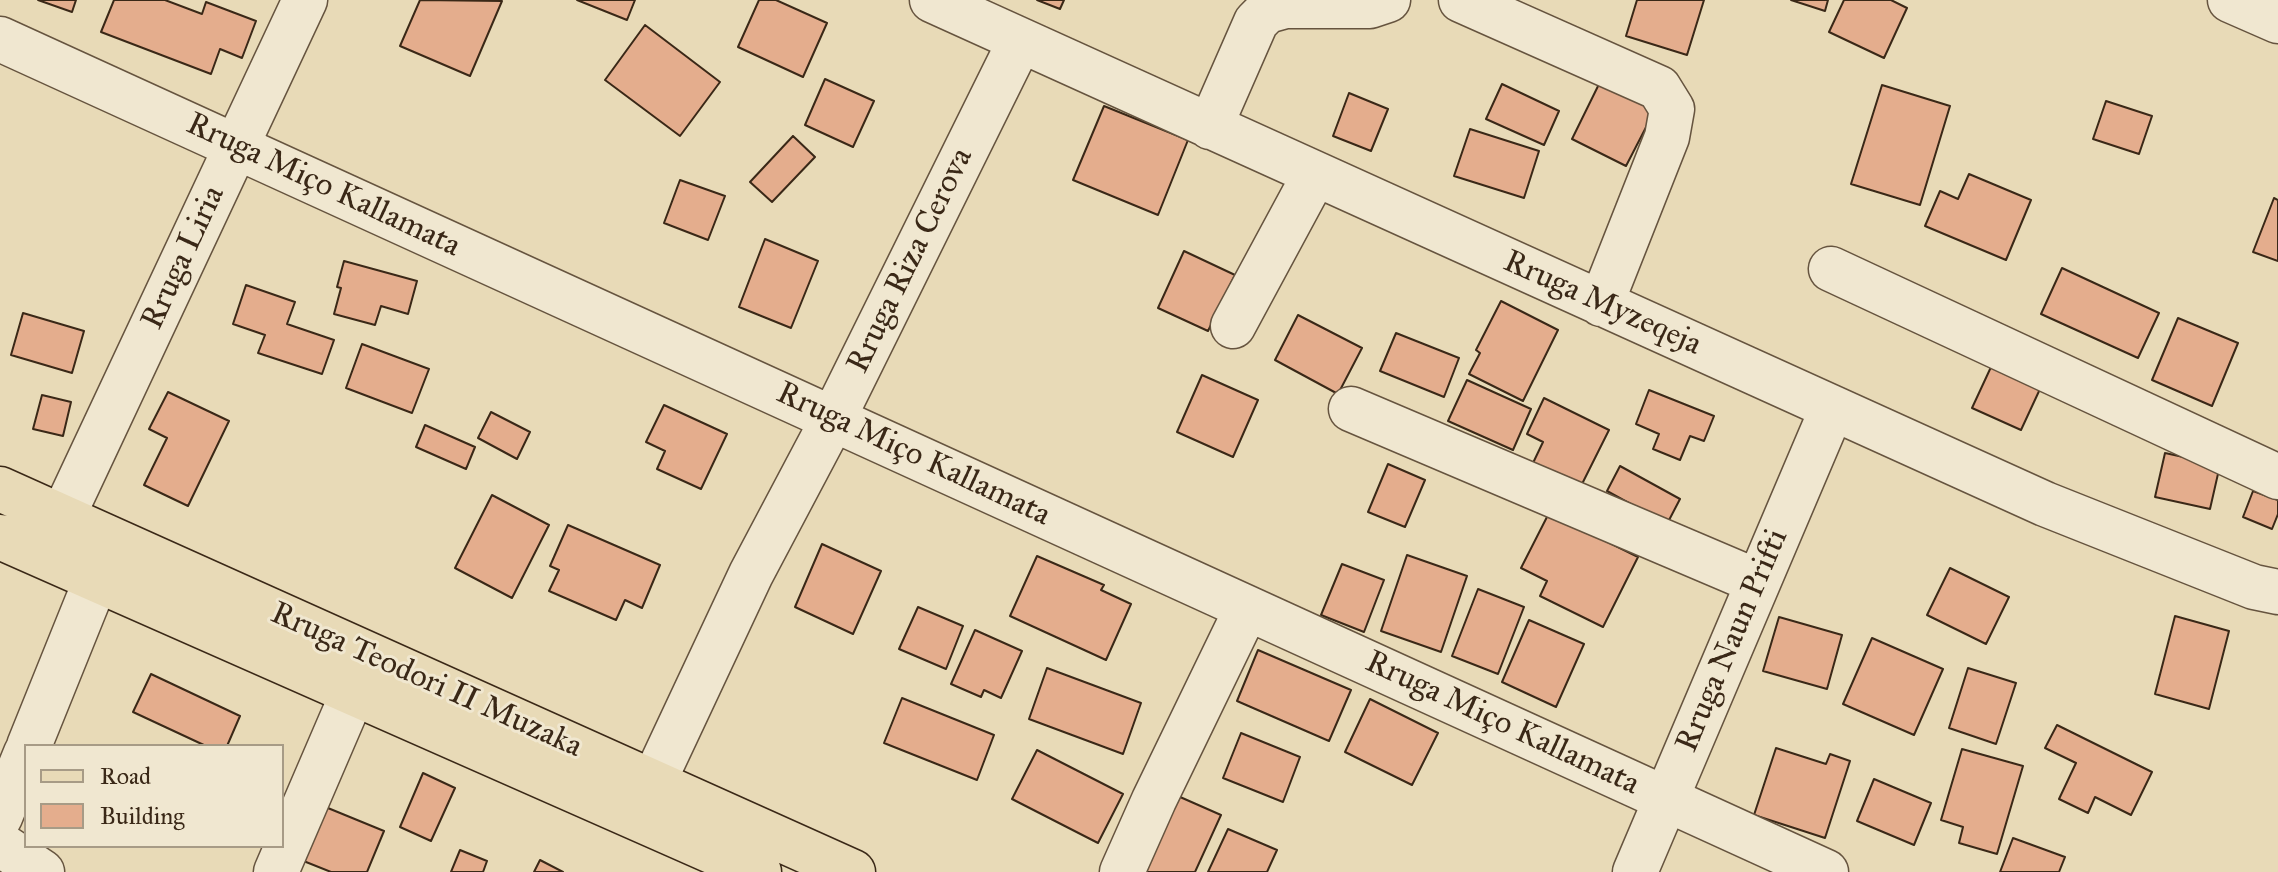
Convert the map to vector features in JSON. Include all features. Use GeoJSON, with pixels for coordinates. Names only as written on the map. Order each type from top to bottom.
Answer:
{"type":"FeatureCollection","features":[{"type":"Feature","properties":{"kind":"main road","name":"Rruga Teodori II Muzaka"},"geometry":{"type":"LineString","coordinates":[[0,489],[853,872]]}},
{"type":"Feature","properties":{"kind":"main road","name":"Rruga Teodori II Muzaka"},"geometry":{"type":"LineString","coordinates":[[0,537],[759,872]]}},
{"type":"Feature","properties":{"kind":"street","name":"Rruga Liria"},"geometry":{"type":"LineString","coordinates":[[63,516],[305,0]]}},
{"type":"Feature","properties":{"kind":"street","name":"Rruga Myzeqeja"},"geometry":{"type":"LineString","coordinates":[[932,0],[2045,504],[2254,587],[2278,592]]}},
{"type":"Feature","properties":{"kind":"street"},"geometry":{"type":"LineString","coordinates":[[1210,127],[1256,22],[1267,11],[1285,6],[1370,6],[1388,0]]}},
{"type":"Feature","properties":{"kind":"street"},"geometry":{"type":"LineString","coordinates":[[1461,0],[1659,88],[1672,109],[1667,137],[1601,304]]}},
{"type":"Feature","properties":{"kind":"street"},"geometry":{"type":"LineString","coordinates":[[2230,0],[2278,21]]}},
{"type":"Feature","properties":{"kind":"street","name":"Rruga Miço Kallamata"},"geometry":{"type":"LineString","coordinates":[[0,39],[1826,872]]}},
{"type":"Feature","properties":{"kind":"street","name":"Rruga Riza Cerova"},"geometry":{"type":"LineString","coordinates":[[653,783],[751,574],[833,419],[1020,41]]}},
{"type":"Feature","properties":{"kind":"street"},"geometry":{"type":"LineString","coordinates":[[1233,326],[1315,174]]}},
{"type":"Feature","properties":{"kind":"street"},"geometry":{"type":"LineString","coordinates":[[1831,269],[2278,477]]}},
{"type":"Feature","properties":{"kind":"street"},"geometry":{"type":"LineString","coordinates":[[1351,409],[1758,582]]}},
{"type":"Feature","properties":{"kind":"street","name":"Rruga Naun Prifti"},"geometry":{"type":"LineString","coordinates":[[1635,872],[1832,409]]}},
{"type":"Feature","properties":{"kind":"street"},"geometry":{"type":"LineString","coordinates":[[30,744],[96,580]]}},
{"type":"Feature","properties":{"kind":"street"},"geometry":{"type":"LineString","coordinates":[[1122,872],[1247,608]]}},
{"type":"Feature","properties":{"kind":"street"},"geometry":{"type":"LineString","coordinates":[[276,872],[353,693]]}},
{"type":"Feature","properties":{"kind":"street"},"geometry":{"type":"LineString","coordinates":[[0,817],[24,758]]}},
{"type":"Feature","properties":{"kind":"street"},"geometry":{"type":"LineString","coordinates":[[0,844],[42,872]]}},
{"type":"Feature","properties":{"kind":"building"},"geometry":{"type":"Polygon","coordinates":[[[38,0],[76,0],[72,12],[38,0]]]}},
{"type":"Feature","properties":{"kind":"building"},"geometry":{"type":"Polygon","coordinates":[[[114,0],[165,0],[202,14],[206,2],[256,21],[242,58],[220,49],[211,74],[101,32],[114,0]]]}},
{"type":"Feature","properties":{"kind":"building"},"geometry":{"type":"Polygon","coordinates":[[[420,0],[502,1],[470,76],[400,46],[420,0]]]}},
{"type":"Feature","properties":{"kind":"building"},"geometry":{"type":"Polygon","coordinates":[[[577,0],[635,0],[627,20],[577,0]]]}},
{"type":"Feature","properties":{"kind":"building"},"geometry":{"type":"Polygon","coordinates":[[[759,0],[776,0],[827,23],[803,77],[738,47],[759,0]]]}},
{"type":"Feature","properties":{"kind":"building"},"geometry":{"type":"Polygon","coordinates":[[[1037,0],[1064,0],[1060,9],[1037,0]]]}},
{"type":"Feature","properties":{"kind":"building"},"geometry":{"type":"Polygon","coordinates":[[[1637,0],[1704,0],[1687,55],[1626,36],[1637,0]]]}},
{"type":"Feature","properties":{"kind":"building"},"geometry":{"type":"Polygon","coordinates":[[[1791,0],[1828,0],[1825,11],[1791,0]]]}},
{"type":"Feature","properties":{"kind":"building"},"geometry":{"type":"Polygon","coordinates":[[[1844,0],[1891,0],[1907,8],[1884,58],[1829,32],[1844,0]]]}},
{"type":"Feature","properties":{"kind":"building"},"geometry":{"type":"Polygon","coordinates":[[[645,25],[720,82],[680,136],[605,80],[645,25]]]}},
{"type":"Feature","properties":{"kind":"building"},"geometry":{"type":"Polygon","coordinates":[[[1602,78],[1657,106],[1626,166],[1572,139],[1602,78]]]}},
{"type":"Feature","properties":{"kind":"building"},"geometry":{"type":"Polygon","coordinates":[[[825,79],[874,101],[853,147],[805,125],[825,79]]]}},
{"type":"Feature","properties":{"kind":"building"},"geometry":{"type":"Polygon","coordinates":[[[1502,84],[1559,111],[1544,145],[1486,119],[1502,84]]]}},
{"type":"Feature","properties":{"kind":"building"},"geometry":{"type":"Polygon","coordinates":[[[1882,85],[1950,106],[1920,205],[1851,184],[1882,85]]]}},
{"type":"Feature","properties":{"kind":"building"},"geometry":{"type":"Polygon","coordinates":[[[1349,93],[1388,109],[1371,151],[1333,136],[1349,93]]]}},
{"type":"Feature","properties":{"kind":"building"},"geometry":{"type":"Polygon","coordinates":[[[2106,101],[2152,116],[2139,154],[2093,139],[2106,101]]]}},
{"type":"Feature","properties":{"kind":"building"},"geometry":{"type":"Polygon","coordinates":[[[1104,106],[1188,140],[1158,215],[1073,180],[1104,106]]]}},
{"type":"Feature","properties":{"kind":"building"},"geometry":{"type":"Polygon","coordinates":[[[1470,129],[1539,151],[1524,198],[1454,176],[1470,129]]]}},
{"type":"Feature","properties":{"kind":"building"},"geometry":{"type":"Polygon","coordinates":[[[793,136],[815,157],[772,202],[750,182],[793,136]]]}},
{"type":"Feature","properties":{"kind":"building"},"geometry":{"type":"Polygon","coordinates":[[[1969,174],[2031,200],[2006,260],[1925,226],[1940,191],[1958,199],[1969,174]]]}},
{"type":"Feature","properties":{"kind":"building"},"geometry":{"type":"Polygon","coordinates":[[[680,180],[725,196],[708,240],[664,223],[680,180]]]}},
{"type":"Feature","properties":{"kind":"building"},"geometry":{"type":"Polygon","coordinates":[[[2274,198],[2278,200],[2278,261],[2253,252],[2274,198]]]}},
{"type":"Feature","properties":{"kind":"building"},"geometry":{"type":"Polygon","coordinates":[[[765,239],[818,261],[791,328],[739,307],[765,239]]]}},
{"type":"Feature","properties":{"kind":"building"},"geometry":{"type":"Polygon","coordinates":[[[1184,251],[1235,275],[1208,331],[1158,308],[1184,251]]]}},
{"type":"Feature","properties":{"kind":"building"},"geometry":{"type":"Polygon","coordinates":[[[344,261],[417,281],[408,314],[381,306],[375,325],[334,314],[344,261]]]}},
{"type":"Feature","properties":{"kind":"building"},"geometry":{"type":"Polygon","coordinates":[[[2062,268],[2159,313],[2138,358],[2041,314],[2062,268]]]}},
{"type":"Feature","properties":{"kind":"building"},"geometry":{"type":"Polygon","coordinates":[[[246,285],[295,302],[287,324],[334,340],[322,374],[258,353],[265,335],[233,324],[246,285]]]}},
{"type":"Feature","properties":{"kind":"building"},"geometry":{"type":"Polygon","coordinates":[[[1501,301],[1558,330],[1523,401],[1469,374],[1480,353],[1476,350],[1501,301]]]}},
{"type":"Feature","properties":{"kind":"building"},"geometry":{"type":"Polygon","coordinates":[[[23,313],[84,331],[72,373],[11,355],[23,313]]]}},
{"type":"Feature","properties":{"kind":"building"},"geometry":{"type":"Polygon","coordinates":[[[1298,315],[1362,348],[1338,394],[1275,360],[1298,315]]]}},
{"type":"Feature","properties":{"kind":"building"},"geometry":{"type":"Polygon","coordinates":[[[2178,318],[2238,343],[2212,406],[2152,380],[2178,318]]]}},
{"type":"Feature","properties":{"kind":"building"},"geometry":{"type":"Polygon","coordinates":[[[1396,333],[1459,358],[1444,397],[1380,371],[1396,333]]]}},
{"type":"Feature","properties":{"kind":"building"},"geometry":{"type":"Polygon","coordinates":[[[362,344],[429,369],[412,413],[346,388],[362,344]]]}},
{"type":"Feature","properties":{"kind":"building"},"geometry":{"type":"Polygon","coordinates":[[[1991,367],[2040,389],[2021,430],[1972,408],[1991,367]]]}},
{"type":"Feature","properties":{"kind":"building"},"geometry":{"type":"Polygon","coordinates":[[[1202,375],[1258,400],[1233,457],[1177,432],[1202,375]]]}},
{"type":"Feature","properties":{"kind":"building"},"geometry":{"type":"Polygon","coordinates":[[[1467,380],[1531,409],[1513,450],[1448,421],[1467,380]]]}},
{"type":"Feature","properties":{"kind":"building"},"geometry":{"type":"Polygon","coordinates":[[[1649,390],[1714,416],[1704,441],[1690,436],[1680,460],[1653,449],[1659,434],[1636,424],[1649,390]]]}},
{"type":"Feature","properties":{"kind":"building"},"geometry":{"type":"Polygon","coordinates":[[[168,392],[229,421],[188,506],[144,485],[167,438],[149,429],[168,392]]]}},
{"type":"Feature","properties":{"kind":"building"},"geometry":{"type":"Polygon","coordinates":[[[42,395],[71,402],[63,436],[33,429],[42,395]]]}},
{"type":"Feature","properties":{"kind":"building"},"geometry":{"type":"Polygon","coordinates":[[[1544,398],[1609,430],[1581,486],[1533,463],[1543,442],[1527,434],[1544,398]]]}},
{"type":"Feature","properties":{"kind":"building"},"geometry":{"type":"Polygon","coordinates":[[[664,405],[727,434],[701,489],[657,469],[665,451],[646,442],[664,405]]]}},
{"type":"Feature","properties":{"kind":"building"},"geometry":{"type":"Polygon","coordinates":[[[491,412],[530,432],[517,459],[478,438],[491,412]]]}},
{"type":"Feature","properties":{"kind":"building"},"geometry":{"type":"Polygon","coordinates":[[[425,425],[475,447],[466,469],[416,447],[425,425]]]}},
{"type":"Feature","properties":{"kind":"building"},"geometry":{"type":"Polygon","coordinates":[[[2165,453],[2220,465],[2210,509],[2155,497],[2165,453]]]}},
{"type":"Feature","properties":{"kind":"building"},"geometry":{"type":"Polygon","coordinates":[[[1388,464],[1425,480],[1405,527],[1368,512],[1388,464]]]}},
{"type":"Feature","properties":{"kind":"building"},"geometry":{"type":"Polygon","coordinates":[[[1620,466],[1680,499],[1667,524],[1607,491],[1620,466]]]}},
{"type":"Feature","properties":{"kind":"building"},"geometry":{"type":"Polygon","coordinates":[[[2253,491],[2278,500],[2278,514],[2272,529],[2243,517],[2253,491]]]}},
{"type":"Feature","properties":{"kind":"building"},"geometry":{"type":"Polygon","coordinates":[[[492,495],[549,525],[512,598],[455,568],[492,495]]]}},
{"type":"Feature","properties":{"kind":"building"},"geometry":{"type":"Polygon","coordinates":[[[1549,513],[1638,557],[1603,627],[1540,596],[1547,581],[1521,568],[1549,513]]]}},
{"type":"Feature","properties":{"kind":"building"},"geometry":{"type":"Polygon","coordinates":[[[568,525],[660,565],[642,608],[625,600],[616,620],[549,591],[559,570],[550,566],[568,525]]]}},
{"type":"Feature","properties":{"kind":"building"},"geometry":{"type":"Polygon","coordinates":[[[822,544],[881,571],[853,634],[795,607],[822,544]]]}},
{"type":"Feature","properties":{"kind":"building"},"geometry":{"type":"Polygon","coordinates":[[[1407,555],[1467,576],[1441,652],[1381,631],[1407,555]]]}},
{"type":"Feature","properties":{"kind":"building"},"geometry":{"type":"Polygon","coordinates":[[[1037,556],[1104,585],[1101,590],[1131,604],[1106,660],[1010,616],[1037,556]]]}},
{"type":"Feature","properties":{"kind":"building"},"geometry":{"type":"Polygon","coordinates":[[[1342,564],[1384,580],[1364,632],[1321,615],[1342,564]]]}},
{"type":"Feature","properties":{"kind":"building"},"geometry":{"type":"Polygon","coordinates":[[[1950,568],[2009,597],[1986,644],[1927,615],[1950,568]]]}},
{"type":"Feature","properties":{"kind":"building"},"geometry":{"type":"Polygon","coordinates":[[[1478,589],[1524,607],[1498,674],[1452,656],[1478,589]]]}},
{"type":"Feature","properties":{"kind":"building"},"geometry":{"type":"Polygon","coordinates":[[[918,607],[963,626],[946,669],[899,649],[918,607]]]}},
{"type":"Feature","properties":{"kind":"building"},"geometry":{"type":"Polygon","coordinates":[[[2175,616],[2229,631],[2209,709],[2155,694],[2175,616]]]}},
{"type":"Feature","properties":{"kind":"building"},"geometry":{"type":"Polygon","coordinates":[[[1779,617],[1842,635],[1827,689],[1763,671],[1779,617]]]}},
{"type":"Feature","properties":{"kind":"building"},"geometry":{"type":"Polygon","coordinates":[[[1529,620],[1584,644],[1556,707],[1502,682],[1529,620]]]}},
{"type":"Feature","properties":{"kind":"building"},"geometry":{"type":"Polygon","coordinates":[[[975,630],[1022,651],[1001,698],[984,690],[981,697],[951,684],[975,630]]]}},
{"type":"Feature","properties":{"kind":"building"},"geometry":{"type":"Polygon","coordinates":[[[1872,638],[1943,669],[1914,735],[1843,704],[1872,638]]]}},
{"type":"Feature","properties":{"kind":"building"},"geometry":{"type":"Polygon","coordinates":[[[1258,650],[1351,690],[1329,741],[1237,701],[1258,650]]]}},
{"type":"Feature","properties":{"kind":"building"},"geometry":{"type":"Polygon","coordinates":[[[1047,668],[1141,703],[1123,754],[1029,719],[1047,668]]]}},
{"type":"Feature","properties":{"kind":"building"},"geometry":{"type":"Polygon","coordinates":[[[1968,668],[2016,683],[1996,744],[1949,728],[1968,668]]]}},
{"type":"Feature","properties":{"kind":"building"},"geometry":{"type":"Polygon","coordinates":[[[151,674],[240,716],[228,744],[202,744],[133,712],[151,674]]]}},
{"type":"Feature","properties":{"kind":"building"},"geometry":{"type":"Polygon","coordinates":[[[902,698],[994,735],[977,780],[884,743],[902,698]]]}},
{"type":"Feature","properties":{"kind":"building"},"geometry":{"type":"Polygon","coordinates":[[[1370,699],[1438,733],[1412,785],[1345,752],[1370,699]]]}},
{"type":"Feature","properties":{"kind":"building"},"geometry":{"type":"Polygon","coordinates":[[[2057,725],[2152,772],[2131,815],[2095,797],[2088,813],[2059,799],[2076,763],[2045,748],[2057,725]]]}},
{"type":"Feature","properties":{"kind":"building"},"geometry":{"type":"Polygon","coordinates":[[[1241,733],[1300,757],[1283,802],[1223,778],[1241,733]]]}},
{"type":"Feature","properties":{"kind":"building"},"geometry":{"type":"Polygon","coordinates":[[[1776,748],[1826,764],[1830,754],[1850,761],[1825,838],[1754,815],[1776,748]]]}},
{"type":"Feature","properties":{"kind":"building"},"geometry":{"type":"Polygon","coordinates":[[[1962,749],[2023,766],[1997,854],[1959,843],[1963,827],[1941,820],[1962,749]]]}},
{"type":"Feature","properties":{"kind":"building"},"geometry":{"type":"Polygon","coordinates":[[[1037,750],[1123,794],[1098,843],[1012,799],[1037,750]]]}},
{"type":"Feature","properties":{"kind":"building"},"geometry":{"type":"Polygon","coordinates":[[[423,773],[455,788],[431,841],[400,827],[423,773]]]}},
{"type":"Feature","properties":{"kind":"building"},"geometry":{"type":"Polygon","coordinates":[[[1874,779],[1931,803],[1914,845],[1857,821],[1874,779]]]}},
{"type":"Feature","properties":{"kind":"building"},"geometry":{"type":"Polygon","coordinates":[[[1171,793],[1221,815],[1195,872],[1136,872],[1171,793]]]}},
{"type":"Feature","properties":{"kind":"building"},"geometry":{"type":"Polygon","coordinates":[[[323,806],[384,831],[367,872],[331,872],[301,860],[323,806]]]}},
{"type":"Feature","properties":{"kind":"building"},"geometry":{"type":"Polygon","coordinates":[[[1228,829],[1277,850],[1267,872],[1208,872],[1228,829]]]}},
{"type":"Feature","properties":{"kind":"building"},"geometry":{"type":"Polygon","coordinates":[[[2013,838],[2065,857],[2059,872],[2000,872],[2013,838]]]}},
{"type":"Feature","properties":{"kind":"building"},"geometry":{"type":"Polygon","coordinates":[[[460,850],[487,861],[483,872],[451,872],[460,850]]]}},
{"type":"Feature","properties":{"kind":"building"},"geometry":{"type":"Polygon","coordinates":[[[540,860],[563,872],[534,872],[540,860]]]}}]}
